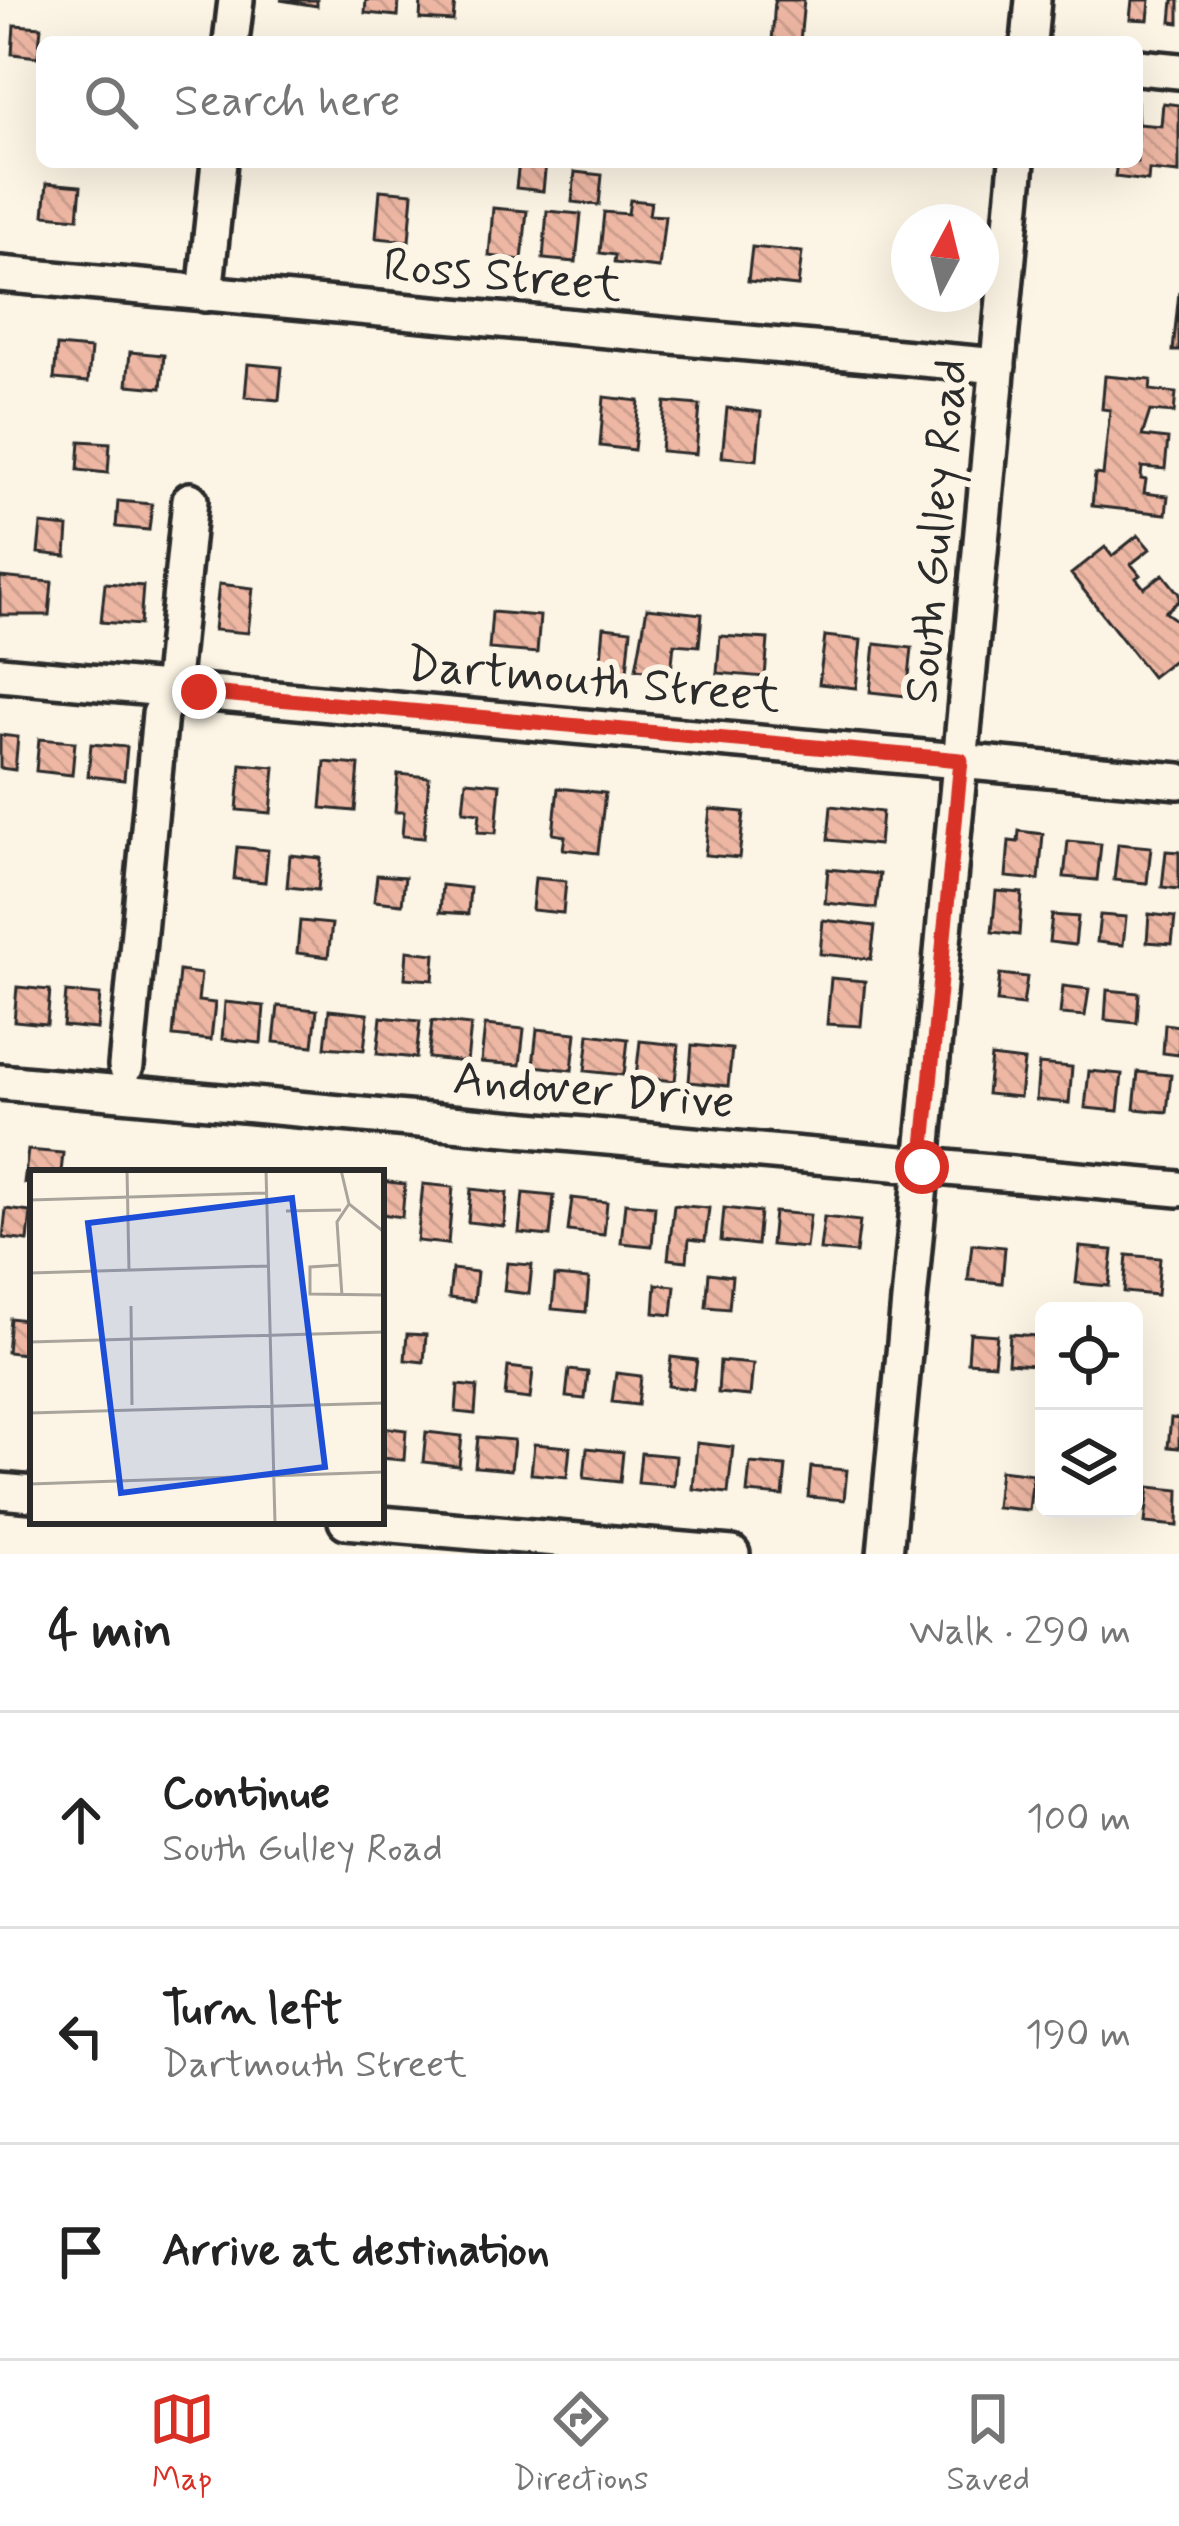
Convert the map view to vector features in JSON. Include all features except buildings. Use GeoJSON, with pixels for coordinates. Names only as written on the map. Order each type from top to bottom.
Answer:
{"type":"FeatureCollection","features":[{"type":"Feature","properties":{"kind":"street"},"geometry":{"type":"LineString","coordinates":[[232,36],[236,0]]}},
{"type":"Feature","properties":{"kind":"street"},"geometry":{"type":"LineString","coordinates":[[1030,36],[1033,0]]}},
{"type":"Feature","properties":{"kind":"street"},"geometry":{"type":"LineString","coordinates":[[1143,67],[1179,71]]}},
{"type":"Feature","properties":{"kind":"street"},"geometry":{"type":"LineString","coordinates":[[207,280],[218,168]]}},
{"type":"Feature","properties":{"kind":"street","name":"South Gulley Road"},"geometry":{"type":"LineString","coordinates":[[885,1554],[1017,168]]}},
{"type":"Feature","properties":{"kind":"street","name":"Ross Street"},"geometry":{"type":"LineString","coordinates":[[0,274],[207,280],[998,366]]}},
{"type":"Feature","properties":{"kind":"street"},"geometry":{"type":"LineString","coordinates":[[126,1066],[160,714],[171,690],[190,500]]}},
{"type":"Feature","properties":{"kind":"street","name":"Dartmouth Street"},"geometry":{"type":"LineString","coordinates":[[0,674],[1179,781]]}},
{"type":"Feature","properties":{"kind":"street","name":"Andover Drive"},"geometry":{"type":"LineString","coordinates":[[0,1082],[1179,1190]]}},
{"type":"Feature","properties":{"kind":"street"},"geometry":{"type":"LineString","coordinates":[[0,1491],[30,1494]]}},
{"type":"Feature","properties":{"kind":"street"},"geometry":{"type":"LineString","coordinates":[[381,1524],[732,1554]]}},
{"type":"Feature","properties":{"kind":"route"},"geometry":{"type":"LineString","coordinates":[[199,692],[961,760],[922,1167]]}}]}
